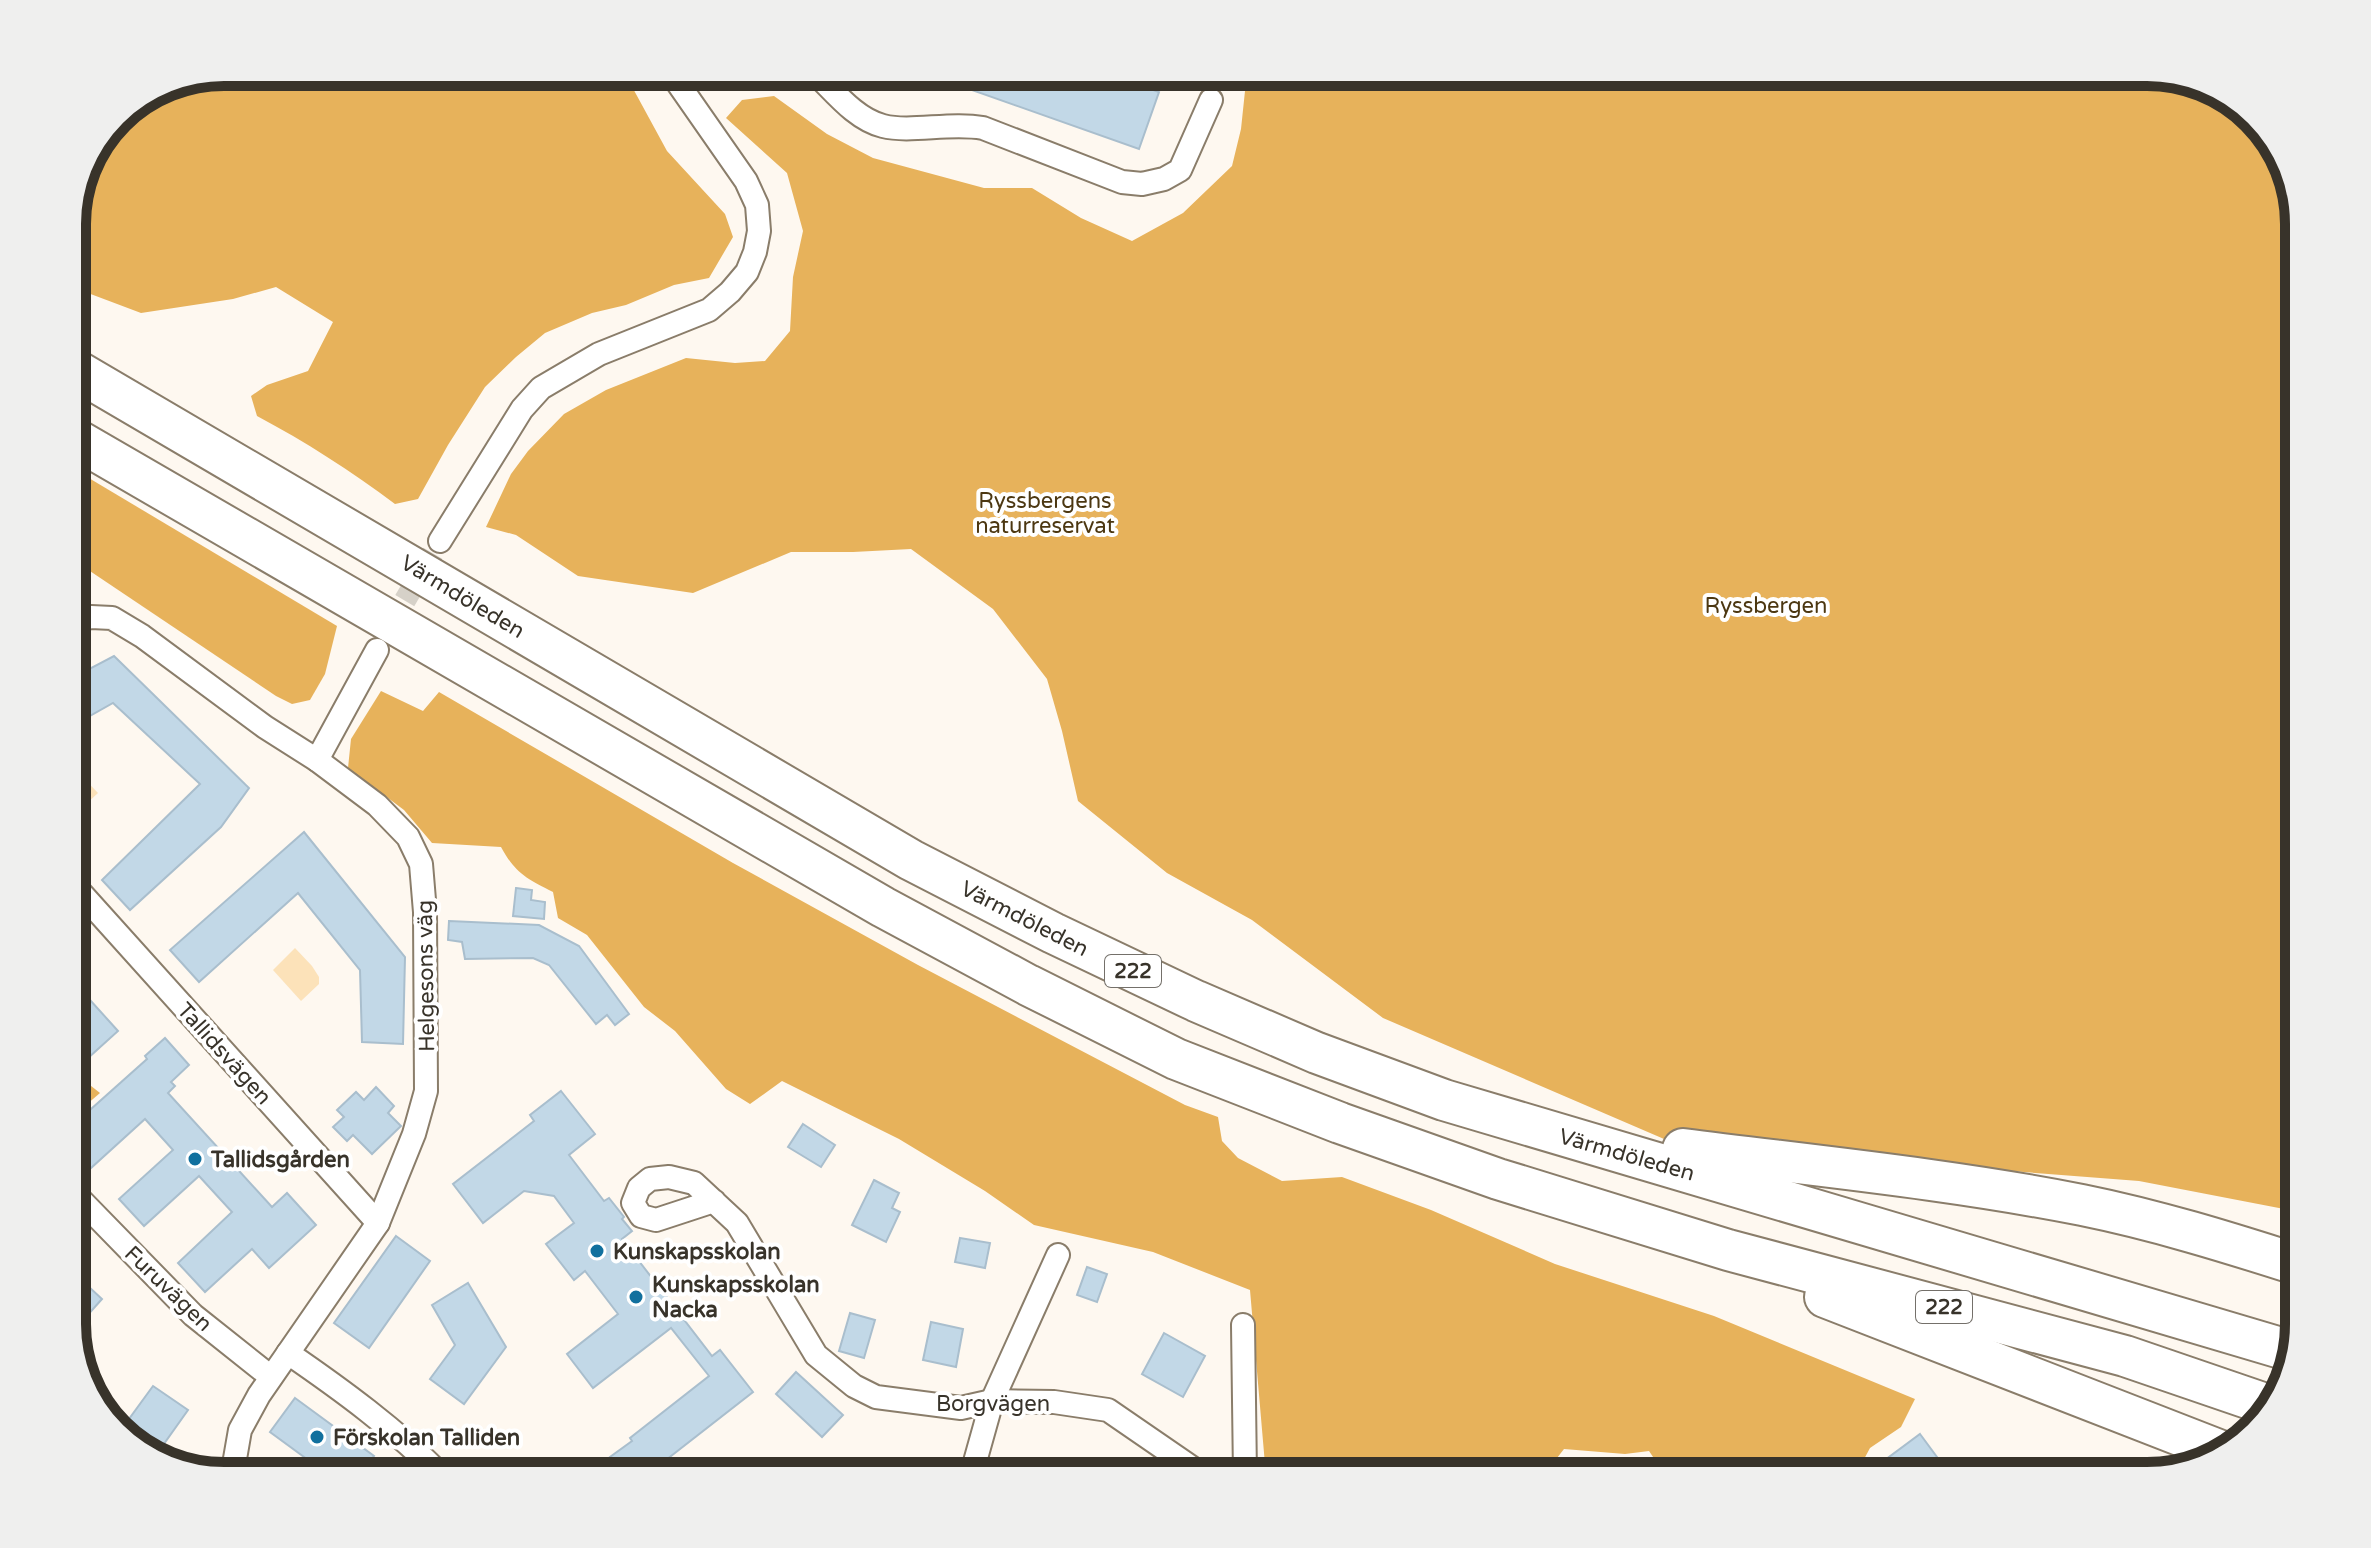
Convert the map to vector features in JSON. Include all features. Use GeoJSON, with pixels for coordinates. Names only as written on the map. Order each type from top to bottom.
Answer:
{"type":"FeatureCollection","features":[{"type":"Feature","properties":{"kind":"highway","name":"Värmdöleden"},"geometry":{"type":"LineString","coordinates":[[86,376],[925,867],[1053,933],[1196,1001],[1317,1053],[1444,1100],[2283,1348]]}},
{"type":"Feature","properties":{"kind":"highway","name":"222"},"geometry":{"type":"LineString","coordinates":[[86,445],[855,891],[1028,985],[1176,1059],[1340,1123],[1486,1175],[1728,1250],[2125,1356],[2261,1402]]}},
{"type":"Feature","properties":{"kind":"highway"},"geometry":{"type":"LineString","coordinates":[[1560,1134],[2017,1193],[2148,1220],[2285,1261]]}},
{"type":"Feature","properties":{"kind":"highway"},"geometry":{"type":"LineString","coordinates":[[1612,1214],[2210,1447]]}},
{"type":"Feature","properties":{"kind":"street"},"geometry":{"type":"LineString","coordinates":[[440,541],[522,409],[541,388],[599,354],[709,310],[747,272],[759,231],[757,205],[746,181],[680,86]]}},
{"type":"Feature","properties":{"kind":"street"},"geometry":{"type":"LineString","coordinates":[[829,86],[857,113],[883,126],[961,124],[983,128],[1132,184],[1158,181],[1180,170],[1211,100]]}},
{"type":"Feature","properties":{"kind":"street","name":"Helgesons väg"},"geometry":{"type":"LineString","coordinates":[[86,618],[112,618],[142,636],[265,727],[317,760],[377,805],[408,837],[421,864],[425,912],[426,1091],[414,1134],[378,1223],[271,1377],[240,1430],[234,1462]]}},
{"type":"Feature","properties":{"kind":"street"},"geometry":{"type":"LineString","coordinates":[[317,760],[377,650]]}},
{"type":"Feature","properties":{"kind":"street","name":"Tallidsvägen"},"geometry":{"type":"LineString","coordinates":[[86,899],[378,1223]]}},
{"type":"Feature","properties":{"kind":"street","name":"Borgvägen"},"geometry":{"type":"LineString","coordinates":[[714,1201],[737,1223],[816,1355],[854,1386],[876,1397],[961,1408],[992,1401],[1054,1402],[1108,1410],[1184,1462]]}},
{"type":"Feature","properties":{"kind":"street","name":"Furuvägen"},"geometry":{"type":"LineString","coordinates":[[86,1206],[182,1305],[271,1377]]}},
{"type":"Feature","properties":{"kind":"street"},"geometry":{"type":"LineString","coordinates":[[975,1462],[992,1401],[1058,1255]]}},
{"type":"Feature","properties":{"kind":"street"},"geometry":{"type":"LineString","coordinates":[[1243,1325],[1245,1462]]}},
{"type":"Feature","properties":{"kind":"street"},"geometry":{"type":"LineString","coordinates":[[288,1353],[377,1417],[429,1462]]}},
{"type":"Feature","properties":{"kind":"shaded area"},"geometry":{"type":"Polygon","coordinates":[[[86,781],[98,793],[86,804],[86,781]]]}},
{"type":"Feature","properties":{"kind":"shaded area"},"geometry":{"type":"Polygon","coordinates":[[[295,948],[319,977],[319,984],[301,1001],[273,970],[295,948]]]}},
{"type":"Feature","properties":{"kind":"green space"},"geometry":{"type":"Polygon","coordinates":[[[224,86],[632,86],[667,151],[725,214],[733,237],[709,278],[674,285],[545,333],[485,387],[418,499],[395,504],[328,457],[257,416],[251,396],[267,385],[308,371],[333,322],[276,287],[233,299],[141,313],[86,292],[86,215],[89,197],[96,171],[109,147],[126,126],[147,109],[171,96],[197,89],[224,86]]]}},
{"type":"Feature","properties":{"kind":"green space","name":"Ryssbergen"},"geometry":{"type":"Polygon","coordinates":[[[1246,86],[2147,86],[2192,93],[2208,100],[2224,109],[2251,133],[2271,163],[2280,188],[2285,224],[2285,1209],[2139,1181],[1678,1145],[1383,1018],[1252,920],[1167,873],[1078,801],[1047,679],[993,609],[911,549],[791,552],[693,593],[578,576],[516,535],[486,527],[511,474],[528,451],[564,414],[606,390],[686,358],[735,363],[765,361],[790,331],[793,277],[803,231],[787,173],[726,118],[742,100],[774,96],[827,134],[873,158],[984,188],[1032,188],[1081,218],[1132,241],[1183,213],[1232,166],[1241,129],[1246,86]]]}},
{"type":"Feature","properties":{"kind":"green space"},"geometry":{"type":"Polygon","coordinates":[[[86,476],[337,626],[325,674],[310,700],[292,704],[86,568],[86,476]]]}},
{"type":"Feature","properties":{"kind":"green space"},"geometry":{"type":"Polygon","coordinates":[[[381,691],[423,711],[439,692],[733,863],[918,965],[1185,1105],[1218,1117],[1222,1141],[1238,1158],[1282,1181],[1342,1177],[1431,1210],[1555,1264],[1714,1316],[1915,1399],[1901,1427],[1870,1448],[1862,1462],[1656,1462],[1649,1451],[1625,1454],[1564,1449],[1554,1462],[1265,1462],[1250,1290],[1153,1252],[1034,1225],[899,1139],[782,1081],[750,1104],[726,1089],[675,1031],[644,1007],[587,935],[558,918],[553,892],[522,874],[501,847],[432,843],[404,810],[348,768],[351,739],[381,691]]]}},
{"type":"Feature","properties":{"kind":"green space"},"geometry":{"type":"Polygon","coordinates":[[[86,1082],[100,1093],[86,1105],[86,1082]]]}},
{"type":"Feature","properties":{"kind":"building"},"geometry":{"type":"Polygon","coordinates":[[[961,86],[1142,86],[1159,92],[1139,149],[961,86]]]}},
{"type":"Feature","properties":{"kind":"building"},"geometry":{"type":"Polygon","coordinates":[[[114,656],[249,788],[221,827],[130,910],[102,880],[200,784],[113,703],[86,718],[86,671],[114,656]]]}},
{"type":"Feature","properties":{"kind":"building"},"geometry":{"type":"Polygon","coordinates":[[[304,832],[405,957],[403,1044],[362,1042],[360,970],[298,893],[199,982],[170,950],[304,832]]]}},
{"type":"Feature","properties":{"kind":"building"},"geometry":{"type":"Polygon","coordinates":[[[516,888],[532,890],[531,900],[545,902],[544,919],[513,916],[516,888]]]}},
{"type":"Feature","properties":{"kind":"building"},"geometry":{"type":"Polygon","coordinates":[[[449,921],[539,925],[579,946],[629,1014],[615,1025],[607,1015],[596,1024],[549,965],[533,958],[465,959],[462,942],[448,940],[449,921]]]}},
{"type":"Feature","properties":{"kind":"building"},"geometry":{"type":"Polygon","coordinates":[[[86,996],[118,1031],[88,1058],[86,1056],[86,996]]]}},
{"type":"Feature","properties":{"kind":"building","name":"Tallidsgården"},"geometry":{"type":"Polygon","coordinates":[[[165,1038],[189,1065],[171,1082],[175,1086],[168,1093],[272,1207],[287,1193],[316,1225],[269,1268],[252,1249],[205,1292],[178,1263],[232,1212],[199,1176],[144,1226],[119,1199],[173,1150],[145,1119],[91,1168],[86,1162],[86,1113],[147,1059],[145,1056],[165,1038]]]}},
{"type":"Feature","properties":{"kind":"building"},"geometry":{"type":"Polygon","coordinates":[[[376,1087],[394,1106],[388,1113],[401,1126],[372,1154],[353,1135],[347,1141],[333,1127],[344,1117],[337,1110],[356,1092],[364,1100],[376,1087]]]}},
{"type":"Feature","properties":{"kind":"building","name":"Kunskapsskolan Nacka"},"geometry":{"type":"Polygon","coordinates":[[[561,1091],[595,1134],[569,1155],[604,1201],[609,1198],[624,1217],[622,1219],[632,1231],[622,1239],[712,1356],[720,1350],[753,1392],[663,1462],[614,1462],[610,1457],[709,1376],[671,1328],[593,1388],[567,1354],[618,1314],[585,1271],[574,1280],[546,1244],[574,1223],[554,1196],[524,1191],[483,1223],[453,1184],[534,1121],[530,1115],[561,1091]]]}},
{"type":"Feature","properties":{"kind":"building"},"geometry":{"type":"Polygon","coordinates":[[[803,1124],[835,1145],[821,1167],[788,1147],[803,1124]]]}},
{"type":"Feature","properties":{"kind":"building"},"geometry":{"type":"Polygon","coordinates":[[[874,1180],[899,1193],[892,1208],[900,1212],[886,1242],[852,1225],[874,1180]]]}},
{"type":"Feature","properties":{"kind":"building"},"geometry":{"type":"Polygon","coordinates":[[[396,1236],[430,1261],[369,1348],[334,1323],[396,1236]]]}},
{"type":"Feature","properties":{"kind":"building"},"geometry":{"type":"Polygon","coordinates":[[[960,1238],[990,1243],[985,1268],[955,1262],[960,1238]]]}},
{"type":"Feature","properties":{"kind":"building"},"geometry":{"type":"Polygon","coordinates":[[[1087,1267],[1107,1274],[1097,1302],[1077,1295],[1087,1267]]]}},
{"type":"Feature","properties":{"kind":"building"},"geometry":{"type":"Polygon","coordinates":[[[468,1283],[506,1347],[464,1404],[430,1379],[455,1345],[432,1305],[468,1283]]]}},
{"type":"Feature","properties":{"kind":"building"},"geometry":{"type":"Polygon","coordinates":[[[86,1284],[102,1299],[86,1317],[86,1284]]]}},
{"type":"Feature","properties":{"kind":"building"},"geometry":{"type":"Polygon","coordinates":[[[850,1313],[875,1320],[864,1358],[839,1351],[850,1313]]]}},
{"type":"Feature","properties":{"kind":"building"},"geometry":{"type":"Polygon","coordinates":[[[931,1322],[963,1329],[956,1367],[923,1360],[931,1322]]]}},
{"type":"Feature","properties":{"kind":"building"},"geometry":{"type":"Polygon","coordinates":[[[1164,1333],[1205,1356],[1183,1397],[1142,1374],[1164,1333]]]}},
{"type":"Feature","properties":{"kind":"building"},"geometry":{"type":"Polygon","coordinates":[[[796,1372],[843,1415],[822,1437],[776,1394],[796,1372]]]}},
{"type":"Feature","properties":{"kind":"building"},"geometry":{"type":"Polygon","coordinates":[[[153,1386],[188,1410],[162,1447],[127,1422],[153,1386]]]}},
{"type":"Feature","properties":{"kind":"building"},"geometry":{"type":"Polygon","coordinates":[[[295,1398],[374,1456],[371,1462],[311,1462],[270,1432],[295,1398]]]}},
{"type":"Feature","properties":{"kind":"building"},"geometry":{"type":"Polygon","coordinates":[[[1920,1434],[1941,1462],[1887,1462],[1885,1460],[1920,1434]]]}},
{"type":"Feature","properties":{"kind":"tunnel"},"geometry":{"type":"LineString","coordinates":[[388,629],[440,541]]}},
{"type":"Feature","properties":{"kind":"place","name":"Tallidsgården"},"geometry":{"type":"Point","coordinates":[195,1159]}},
{"type":"Feature","properties":{"kind":"place","name":"Kunskapsskolan"},"geometry":{"type":"Point","coordinates":[597,1251]}},
{"type":"Feature","properties":{"kind":"place","name":"Kunskapsskolan Nacka"},"geometry":{"type":"Point","coordinates":[636,1297]}},
{"type":"Feature","properties":{"kind":"place","name":"Förskolan Talliden"},"geometry":{"type":"Point","coordinates":[317,1437]}},
{"type":"Feature","properties":{"kind":"park label","name":"Ryssbergens naturreservat"},"geometry":{"type":"Point","coordinates":[1045,512]}}]}
